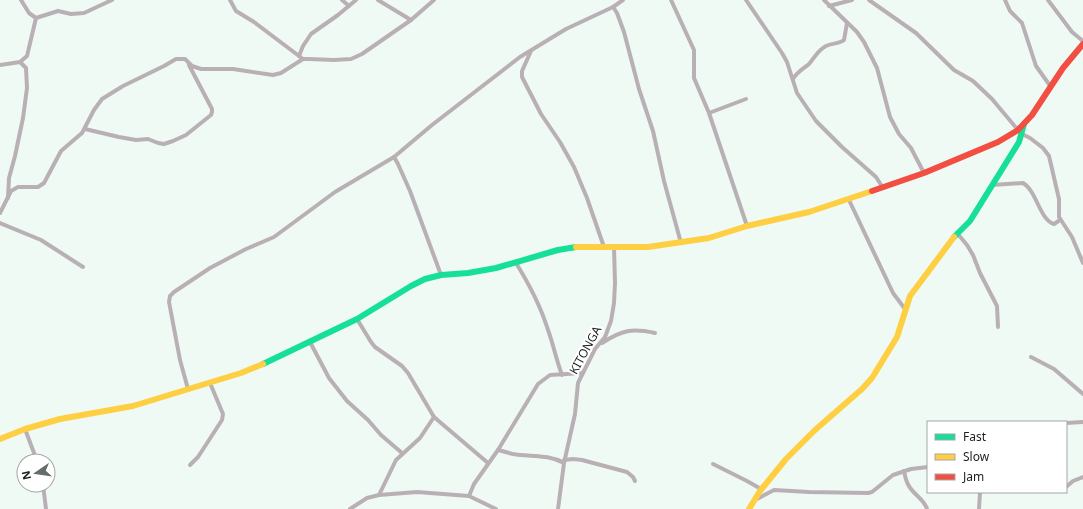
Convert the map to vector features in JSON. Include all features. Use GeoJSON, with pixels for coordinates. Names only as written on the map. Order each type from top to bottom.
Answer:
{"type":"FeatureCollection","features":[{"type":"Feature","properties":{"kind":"street"},"geometry":{"type":"LineString","coordinates":[[21,0],[29,13],[36,18]]}},
{"type":"Feature","properties":{"kind":"street"},"geometry":{"type":"LineString","coordinates":[[36,18],[58,11],[78,14],[112,0]]}},
{"type":"Feature","properties":{"kind":"street"},"geometry":{"type":"LineString","coordinates":[[230,0],[236,11],[254,22],[301,58],[334,60],[351,59],[362,54],[411,20],[434,0]]}},
{"type":"Feature","properties":{"kind":"street"},"geometry":{"type":"LineString","coordinates":[[342,0],[349,6]]}},
{"type":"Feature","properties":{"kind":"street"},"geometry":{"type":"LineString","coordinates":[[0,213],[11,191],[18,188],[41,186],[44,183],[62,152],[79,137],[85,129],[98,104],[112,92],[176,59],[181,58],[192,66],[201,69],[233,69],[273,75],[281,73],[301,58],[303,46],[310,34],[356,0]]}},
{"type":"Feature","properties":{"kind":"street"},"geometry":{"type":"LineString","coordinates":[[378,0],[411,20]]}},
{"type":"Feature","properties":{"kind":"street"},"geometry":{"type":"LineString","coordinates":[[188,390],[180,360],[170,310],[170,296],[174,292],[210,268],[246,249],[274,237],[335,192],[394,157],[520,57],[566,29],[613,7],[623,0]]}},
{"type":"Feature","properties":{"kind":"street"},"geometry":{"type":"LineString","coordinates":[[671,0],[694,50],[694,78],[709,113],[747,226]]}},
{"type":"Feature","properties":{"kind":"street"},"geometry":{"type":"LineString","coordinates":[[746,0],[782,53],[787,62],[797,94],[816,121],[876,177],[883,188]]}},
{"type":"Feature","properties":{"kind":"street"},"geometry":{"type":"LineString","coordinates":[[824,0],[857,32],[864,42],[877,68],[892,122],[899,134],[911,148],[924,173]]}},
{"type":"Feature","properties":{"kind":"street"},"geometry":{"type":"LineString","coordinates":[[829,6],[852,0]]}},
{"type":"Feature","properties":{"kind":"street"},"geometry":{"type":"LineString","coordinates":[[869,0],[916,33],[954,70],[973,81],[992,99],[1020,132],[1043,148],[1049,156],[1059,199],[1060,220],[1072,237],[1083,263]]}},
{"type":"Feature","properties":{"kind":"street"},"geometry":{"type":"LineString","coordinates":[[1005,0],[1010,11],[1022,23],[1036,66],[1051,87]]}},
{"type":"Feature","properties":{"kind":"street"},"geometry":{"type":"LineString","coordinates":[[749,509],[761,489],[782,462],[862,390],[872,378],[897,337],[910,296],[957,233],[970,221],[1019,142],[1020,132],[1024,124],[1032,115],[1063,68],[1083,43],[1072,32],[1048,0]]}},
{"type":"Feature","properties":{"kind":"street"},"geometry":{"type":"LineString","coordinates":[[613,7],[617,13],[624,32],[639,89],[653,131],[665,187],[681,243]]}},
{"type":"Feature","properties":{"kind":"street"},"geometry":{"type":"LineString","coordinates":[[0,64],[20,62],[27,56],[36,18]]}},
{"type":"Feature","properties":{"kind":"street"},"geometry":{"type":"LineString","coordinates":[[793,79],[798,72],[809,64],[819,50],[831,44],[840,43],[844,40],[847,23]]}},
{"type":"Feature","properties":{"kind":"street"},"geometry":{"type":"LineString","coordinates":[[532,50],[522,71],[522,76],[541,114],[560,142],[574,167],[604,247]]}},
{"type":"Feature","properties":{"kind":"street"},"geometry":{"type":"LineString","coordinates":[[8,199],[9,178],[20,137],[27,88],[26,68],[20,62]]}},
{"type":"Feature","properties":{"kind":"street"},"geometry":{"type":"LineString","coordinates":[[85,129],[119,138],[136,140],[148,139],[161,144],[174,141],[186,135],[211,115],[212,112],[212,109],[188,62]]}},
{"type":"Feature","properties":{"kind":"street"},"geometry":{"type":"LineString","coordinates":[[709,113],[746,99]]}},
{"type":"Feature","properties":{"kind":"street"},"geometry":{"type":"LineString","coordinates":[[0,439],[25,429],[60,419],[133,406],[188,390],[257,367],[357,319],[425,279],[441,275],[475,272],[516,263],[558,250],[578,247],[648,247],[708,238],[747,226],[809,212],[849,200],[924,173],[1020,132]]}},
{"type":"Feature","properties":{"kind":"street"},"geometry":{"type":"LineString","coordinates":[[394,157],[410,191],[441,275]]}},
{"type":"Feature","properties":{"kind":"street"},"geometry":{"type":"LineString","coordinates":[[992,185],[1023,183],[1034,197],[1047,220],[1054,224],[1058,223],[1060,220]]}},
{"type":"Feature","properties":{"kind":"street"},"geometry":{"type":"LineString","coordinates":[[849,200],[893,293],[905,310]]}},
{"type":"Feature","properties":{"kind":"street"},"geometry":{"type":"LineString","coordinates":[[0,223],[41,240],[83,266]]}},
{"type":"Feature","properties":{"kind":"street"},"geometry":{"type":"LineString","coordinates":[[957,233],[973,255],[980,273],[997,306],[998,327]]}},
{"type":"Feature","properties":{"kind":"street","name":"KITONGA"},"geometry":{"type":"LineString","coordinates":[[558,509],[564,462],[575,414],[578,383],[595,349],[608,331],[611,321],[615,283],[614,247]]}},
{"type":"Feature","properties":{"kind":"street"},"geometry":{"type":"LineString","coordinates":[[516,263],[528,283],[548,328],[562,375]]}},
{"type":"Feature","properties":{"kind":"street"},"geometry":{"type":"LineString","coordinates":[[357,319],[371,342],[402,366],[408,373],[434,417],[488,463]]}},
{"type":"Feature","properties":{"kind":"street"},"geometry":{"type":"LineString","coordinates":[[600,344],[611,336],[626,331],[642,330],[655,333]]}},
{"type":"Feature","properties":{"kind":"street"},"geometry":{"type":"LineString","coordinates":[[310,342],[329,378],[347,401],[368,420],[381,435],[402,453]]}},
{"type":"Feature","properties":{"kind":"street"},"geometry":{"type":"LineString","coordinates":[[1031,357],[1054,369],[1083,394]]}},
{"type":"Feature","properties":{"kind":"street"},"geometry":{"type":"LineString","coordinates":[[469,496],[474,484],[498,450],[538,384],[550,375],[583,373]]}},
{"type":"Feature","properties":{"kind":"street"},"geometry":{"type":"LineString","coordinates":[[190,465],[198,457],[222,420],[223,414],[210,383]]}},
{"type":"Feature","properties":{"kind":"street"},"geometry":{"type":"LineString","coordinates":[[379,494],[392,466],[402,453],[411,448],[420,438],[434,417]]}},
{"type":"Feature","properties":{"kind":"street"},"geometry":{"type":"LineString","coordinates":[[1067,423],[1083,422]]}},
{"type":"Feature","properties":{"kind":"street"},"geometry":{"type":"LineString","coordinates":[[25,429],[34,453]]}},
{"type":"Feature","properties":{"kind":"street"},"geometry":{"type":"LineString","coordinates":[[498,450],[513,454],[546,456],[564,462],[573,459],[582,460],[627,472],[633,477],[634,482]]}},
{"type":"Feature","properties":{"kind":"street"},"geometry":{"type":"LineString","coordinates":[[713,464],[761,489]]}},
{"type":"Feature","properties":{"kind":"street"},"geometry":{"type":"LineString","coordinates":[[754,500],[765,493],[774,490],[868,493],[872,492],[893,475],[904,470],[927,467]]}},
{"type":"Feature","properties":{"kind":"street"},"geometry":{"type":"LineString","coordinates":[[904,470],[908,485],[923,502],[926,509]]}},
{"type":"Feature","properties":{"kind":"street"},"geometry":{"type":"LineString","coordinates":[[1067,486],[1073,481],[1083,477]]}},
{"type":"Feature","properties":{"kind":"street"},"geometry":{"type":"LineString","coordinates":[[350,509],[366,498],[379,494],[417,492],[469,496],[496,509]]}},
{"type":"Feature","properties":{"kind":"street"},"geometry":{"type":"LineString","coordinates":[[44,493],[46,509]]}},
{"type":"Feature","properties":{"kind":"street"},"geometry":{"type":"LineString","coordinates":[[979,509],[980,493]]}},
{"type":"Feature","properties":{"kind":"traffic: fast"},"geometry":{"type":"LineString","coordinates":[[954,237],[970,221],[1019,142],[1024,124]]}},
{"type":"Feature","properties":{"kind":"traffic: fast"},"geometry":{"type":"LineString","coordinates":[[263,364],[357,319],[425,279],[441,275],[468,273],[496,268],[558,250],[576,247]]}},
{"type":"Feature","properties":{"kind":"traffic: slow"},"geometry":{"type":"LineString","coordinates":[[576,247],[648,247],[709,238],[747,226],[809,212],[872,191]]}},
{"type":"Feature","properties":{"kind":"traffic: slow"},"geometry":{"type":"LineString","coordinates":[[749,509],[760,491],[786,459],[815,430],[862,389],[872,378],[897,337],[910,296],[954,237]]}},
{"type":"Feature","properties":{"kind":"traffic: slow"},"geometry":{"type":"LineString","coordinates":[[0,439],[25,429],[60,419],[133,406],[241,373],[263,364]]}},
{"type":"Feature","properties":{"kind":"traffic: jam"},"geometry":{"type":"LineString","coordinates":[[872,191],[924,173],[998,142],[1018,130],[1032,115],[1063,68],[1083,44]]}}]}
